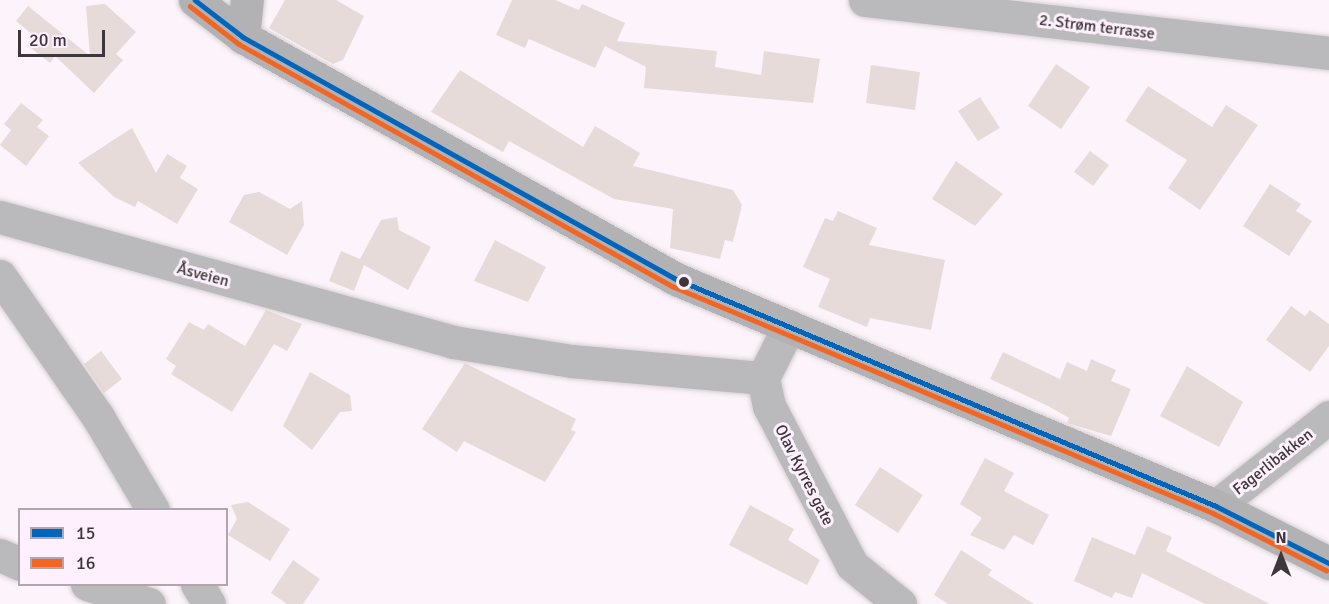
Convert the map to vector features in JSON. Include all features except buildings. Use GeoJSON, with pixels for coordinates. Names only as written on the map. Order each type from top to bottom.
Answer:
{"type":"FeatureCollection","features":[{"type":"Feature","properties":{"kind":"main road"},"geometry":{"type":"LineString","coordinates":[[195,0],[243,37],[676,279],[1216,506],[1329,563]]}},
{"type":"Feature","properties":{"kind":"main road"},"geometry":{"type":"LineString","coordinates":[[243,37],[248,0]]}},
{"type":"Feature","properties":{"kind":"street","name":"2. Strøm terrasse"},"geometry":{"type":"LineString","coordinates":[[865,0],[1329,53]]}},
{"type":"Feature","properties":{"kind":"street","name":"Åsveien"},"geometry":{"type":"LineString","coordinates":[[0,217],[453,342],[571,361],[763,378]]}},
{"type":"Feature","properties":{"kind":"street"},"geometry":{"type":"LineString","coordinates":[[0,276],[98,417],[152,508]]}},
{"type":"Feature","properties":{"kind":"street"},"geometry":{"type":"LineString","coordinates":[[763,378],[789,326]]}},
{"type":"Feature","properties":{"kind":"street","name":"Olav Kyrres gate"},"geometry":{"type":"LineString","coordinates":[[763,378],[769,406],[800,472],[852,565],[900,604]]}},
{"type":"Feature","properties":{"kind":"street","name":"Fagerlibakken"},"geometry":{"type":"LineString","coordinates":[[1216,506],[1329,417]]}},
{"type":"Feature","properties":{"kind":"street"},"geometry":{"type":"LineString","coordinates":[[0,555],[18,563]]}},
{"type":"Feature","properties":{"kind":"street"},"geometry":{"type":"LineString","coordinates":[[90,586],[149,604]]}},
{"type":"Feature","properties":{"kind":"street"},"geometry":{"type":"LineString","coordinates":[[198,586],[209,604]]}},
{"type":"Feature","properties":{"kind":"transit line","name":"15"},"geometry":{"type":"LineString","coordinates":[[195,0],[243,37],[676,279],[1216,506],[1329,563]]}},
{"type":"Feature","properties":{"kind":"transit line","name":"16"},"geometry":{"type":"LineString","coordinates":[[190,6],[239,44],[672,286],[1213,513],[1326,570]]}}]}
